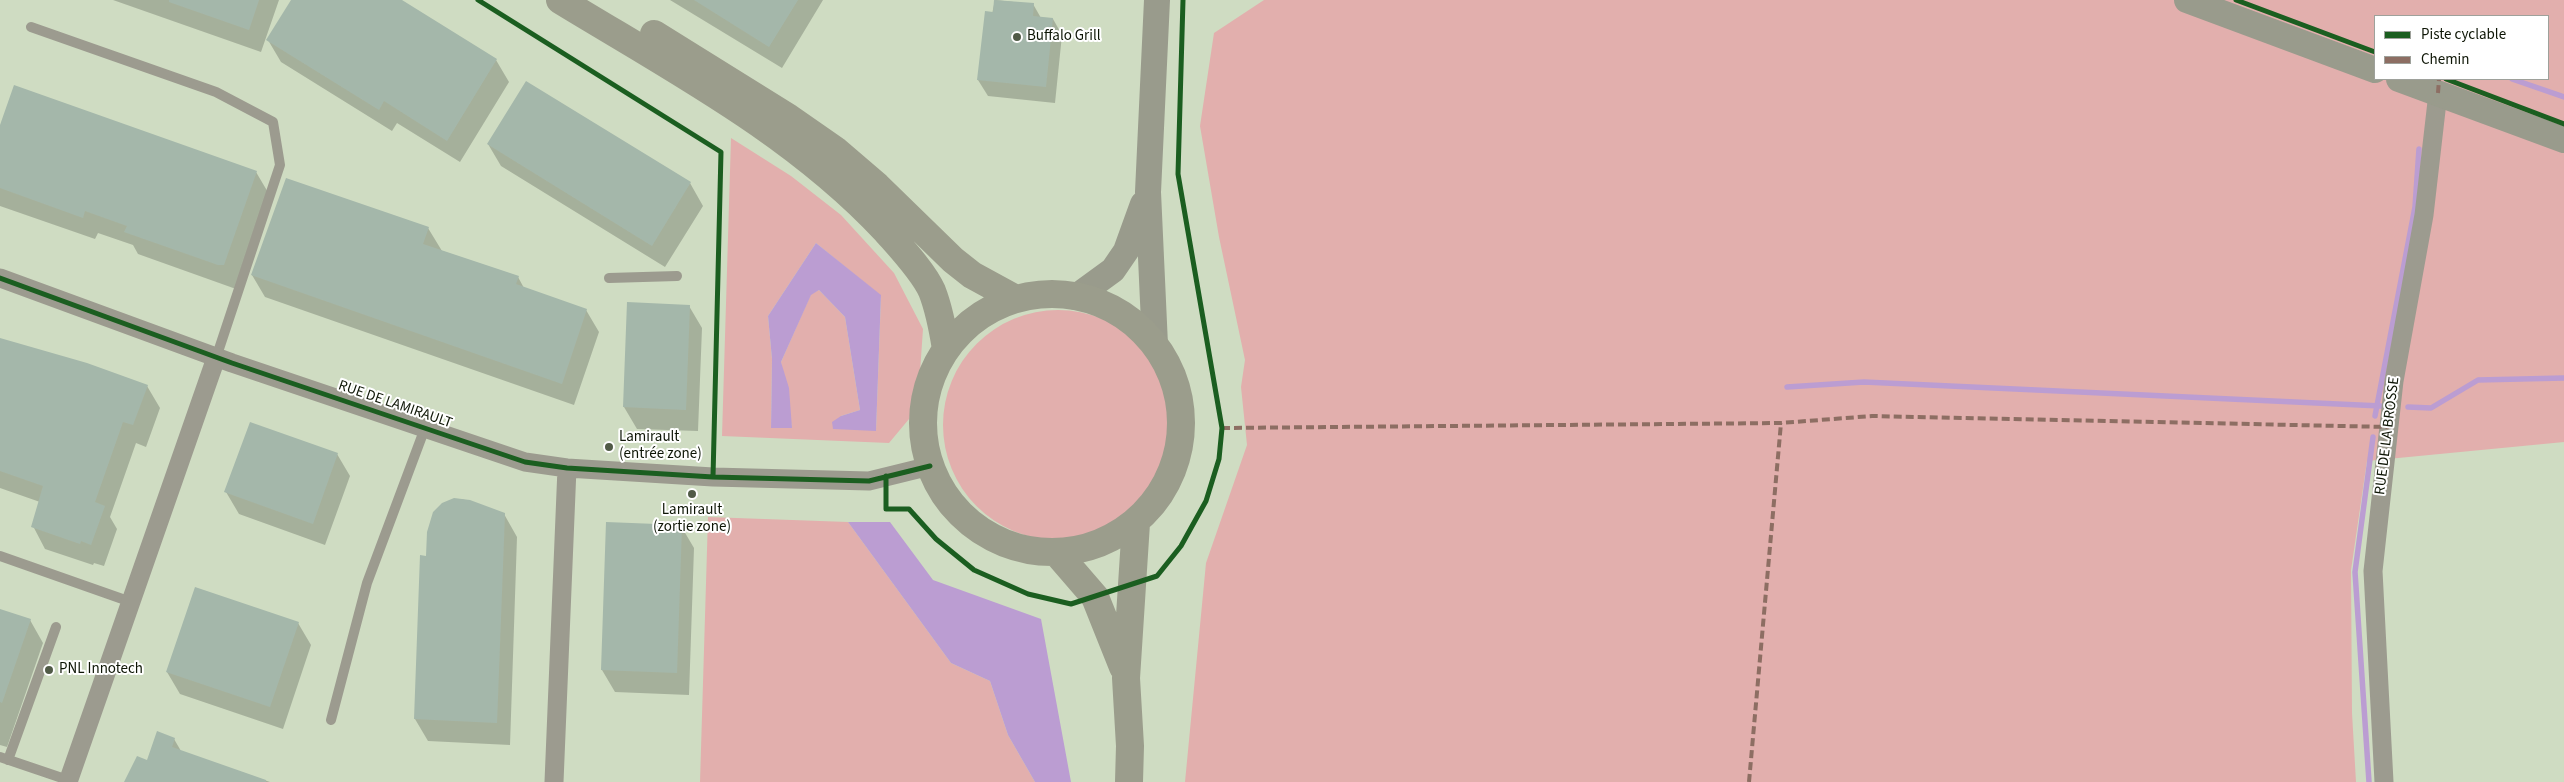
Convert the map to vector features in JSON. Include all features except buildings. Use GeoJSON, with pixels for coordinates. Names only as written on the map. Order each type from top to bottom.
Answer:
{"type":"FeatureCollection","features":[{"type":"Feature","properties":{"kind":"main road"},"geometry":{"type":"LineString","coordinates":[[560,0],[700,85],[778,136],[863,206],[902,248],[931,290],[946,349]]}},
{"type":"Feature","properties":{"kind":"main road"},"geometry":{"type":"LineString","coordinates":[[596,0],[773,107],[827,145],[877,186],[953,260],[972,275],[1016,299]]}},
{"type":"Feature","properties":{"kind":"main road"},"geometry":{"type":"LineString","coordinates":[[1155,345],[1148,192],[1157,0]]}},
{"type":"Feature","properties":{"kind":"main road"},"geometry":{"type":"LineString","coordinates":[[2186,0],[2374,70]]}},
{"type":"Feature","properties":{"kind":"main road"},"geometry":{"type":"LineString","coordinates":[[2403,80],[2564,140]]}},
{"type":"Feature","properties":{"kind":"main road"},"geometry":{"type":"LineString","coordinates":[[1076,297],[1113,270],[1126,251],[1148,192]]}},
{"type":"Feature","properties":{"kind":"main road"},"geometry":{"type":"LineString","coordinates":[[1046,294],[1076,297],[1106,306],[1133,323],[1155,345],[1174,380],[1182,418],[1178,457],[1162,493],[1136,523],[1099,545],[1057,553],[1016,548],[979,530],[949,502],[930,466],[924,442],[923,418],[926,394],[934,370],[946,349],[977,318],[1016,299],[1046,294]]}},
{"type":"Feature","properties":{"kind":"main road"},"geometry":{"type":"LineString","coordinates":[[1129,782],[1130,746],[1126,678],[1136,523]]}},
{"type":"Feature","properties":{"kind":"main road"},"geometry":{"type":"LineString","coordinates":[[1057,553],[1095,597],[1126,678]]}},
{"type":"Feature","properties":{"kind":"street","name":"RUE DE LA BROSSE"},"geometry":{"type":"LineString","coordinates":[[2384,782],[2372,571],[2394,381],[2424,215],[2438,93]]}},
{"type":"Feature","properties":{"kind":"street","name":"RUE DE LAMIRAULT"},"geometry":{"type":"LineString","coordinates":[[0,278],[216,358],[525,462],[567,468],[713,477],[869,481],[930,466]]}},
{"type":"Feature","properties":{"kind":"street"},"geometry":{"type":"LineString","coordinates":[[68,781],[216,358]]}},
{"type":"Feature","properties":{"kind":"street"},"geometry":{"type":"LineString","coordinates":[[554,782],[567,468]]}},
{"type":"Feature","properties":{"kind":"lane"},"geometry":{"type":"LineString","coordinates":[[31,27],[216,92],[273,122],[280,165],[216,358]]}},
{"type":"Feature","properties":{"kind":"lane"},"geometry":{"type":"LineString","coordinates":[[609,278],[677,276]]}},
{"type":"Feature","properties":{"kind":"lane"},"geometry":{"type":"LineString","coordinates":[[331,720],[367,583],[425,428]]}},
{"type":"Feature","properties":{"kind":"lane"},"geometry":{"type":"LineString","coordinates":[[0,556],[131,602]]}},
{"type":"Feature","properties":{"kind":"lane"},"geometry":{"type":"LineString","coordinates":[[56,627],[4,759],[68,781]]}},
{"type":"Feature","properties":{"kind":"shaded area"},"geometry":{"type":"Polygon","coordinates":[[[1264,0],[2564,0],[2564,442],[2367,461],[2351,570],[2352,713],[2356,782],[1185,782],[1206,563],[1247,445],[1241,387],[1245,360],[1219,237],[1200,126],[1214,33],[1264,0]]]}},
{"type":"Feature","properties":{"kind":"shaded area"},"geometry":{"type":"Polygon","coordinates":[[[731,138],[791,176],[841,215],[894,273],[923,329],[920,372],[909,419],[889,443],[722,436],[731,138]],[[816,243],[768,316],[772,359],[771,427],[792,428],[781,362],[811,294],[819,290],[845,317],[860,410],[841,416],[876,431],[881,296],[816,243]]]}},
{"type":"Feature","properties":{"kind":"shaded area"},"geometry":{"type":"Polygon","coordinates":[[[816,243],[881,295],[876,431],[833,429],[832,422],[841,416],[860,410],[845,317],[819,290],[811,295],[781,362],[789,388],[792,428],[771,428],[772,359],[768,316],[816,243]]]}},
{"type":"Feature","properties":{"kind":"shaded area"},"geometry":{"type":"Polygon","coordinates":[[[1047,310],[1069,310],[1102,318],[1122,329],[1140,343],[1154,361],[1165,381],[1171,402],[1173,425],[1171,448],[1165,469],[1154,489],[1140,507],[1122,521],[1102,532],[1069,540],[1047,540],[1014,532],[994,521],[976,507],[962,489],[951,469],[943,436],[943,414],[951,381],[962,361],[976,343],[994,329],[1014,318],[1047,310]]]}},
{"type":"Feature","properties":{"kind":"shaded area"},"geometry":{"type":"Polygon","coordinates":[[[708,517],[848,522],[951,663],[990,681],[1008,735],[1035,782],[700,782],[708,517]]]}},
{"type":"Feature","properties":{"kind":"shaded area"},"geometry":{"type":"Polygon","coordinates":[[[848,522],[890,522],[933,580],[1041,619],[1071,782],[1035,782],[1008,735],[990,681],[951,663],[848,522]]]}},
{"type":"Feature","properties":{"kind":"waterway"},"geometry":{"type":"LineString","coordinates":[[2515,80],[2564,97]]}},
{"type":"Feature","properties":{"kind":"waterway"},"geometry":{"type":"LineString","coordinates":[[2375,416],[2415,207],[2419,149]]}},
{"type":"Feature","properties":{"kind":"waterway"},"geometry":{"type":"LineString","coordinates":[[2408,407],[2431,408],[2478,380],[2564,378]]}},
{"type":"Feature","properties":{"kind":"waterway"},"geometry":{"type":"LineString","coordinates":[[1787,387],[1864,382],[2381,406]]}},
{"type":"Feature","properties":{"kind":"waterway"},"geometry":{"type":"LineString","coordinates":[[2369,782],[2355,572],[2373,437]]}},
{"type":"Feature","properties":{"kind":"marked path"},"geometry":{"type":"LineString","coordinates":[[2438,93],[2439,80]]}},
{"type":"Feature","properties":{"kind":"marked path"},"geometry":{"type":"LineString","coordinates":[[1222,428],[1781,423],[1872,416],[2389,427]]}},
{"type":"Feature","properties":{"kind":"marked path"},"geometry":{"type":"LineString","coordinates":[[1749,782],[1781,423]]}},
{"type":"Feature","properties":{"kind":"cycle path"},"geometry":{"type":"LineString","coordinates":[[478,0],[721,152],[713,477]]}},
{"type":"Feature","properties":{"kind":"cycle path"},"geometry":{"type":"LineString","coordinates":[[886,476],[886,509],[909,509],[936,539],[974,570],[1028,594],[1071,604],[1157,576],[1181,546],[1206,501],[1219,459],[1222,428],[1178,174],[1183,0]]}},
{"type":"Feature","properties":{"kind":"cycle path"},"geometry":{"type":"LineString","coordinates":[[2236,0],[2374,52]]}},
{"type":"Feature","properties":{"kind":"cycle path"},"geometry":{"type":"LineString","coordinates":[[2449,80],[2564,124]]}},
{"type":"Feature","properties":{"kind":"cycle path"},"geometry":{"type":"LineString","coordinates":[[0,278],[232,363],[525,462],[567,468],[713,477],[869,481],[930,466]]}},
{"type":"Feature","properties":{"kind":"place","name":"Buffalo Grill"},"geometry":{"type":"Point","coordinates":[1017,37]}},
{"type":"Feature","properties":{"kind":"place","name":"Lamirault (entrée zone)"},"geometry":{"type":"Point","coordinates":[609,447]}},
{"type":"Feature","properties":{"kind":"place","name":"Lamirault (zortie zone)"},"geometry":{"type":"Point","coordinates":[692,494]}},
{"type":"Feature","properties":{"kind":"place","name":"PNL Innotech"},"geometry":{"type":"Point","coordinates":[49,670]}}]}
